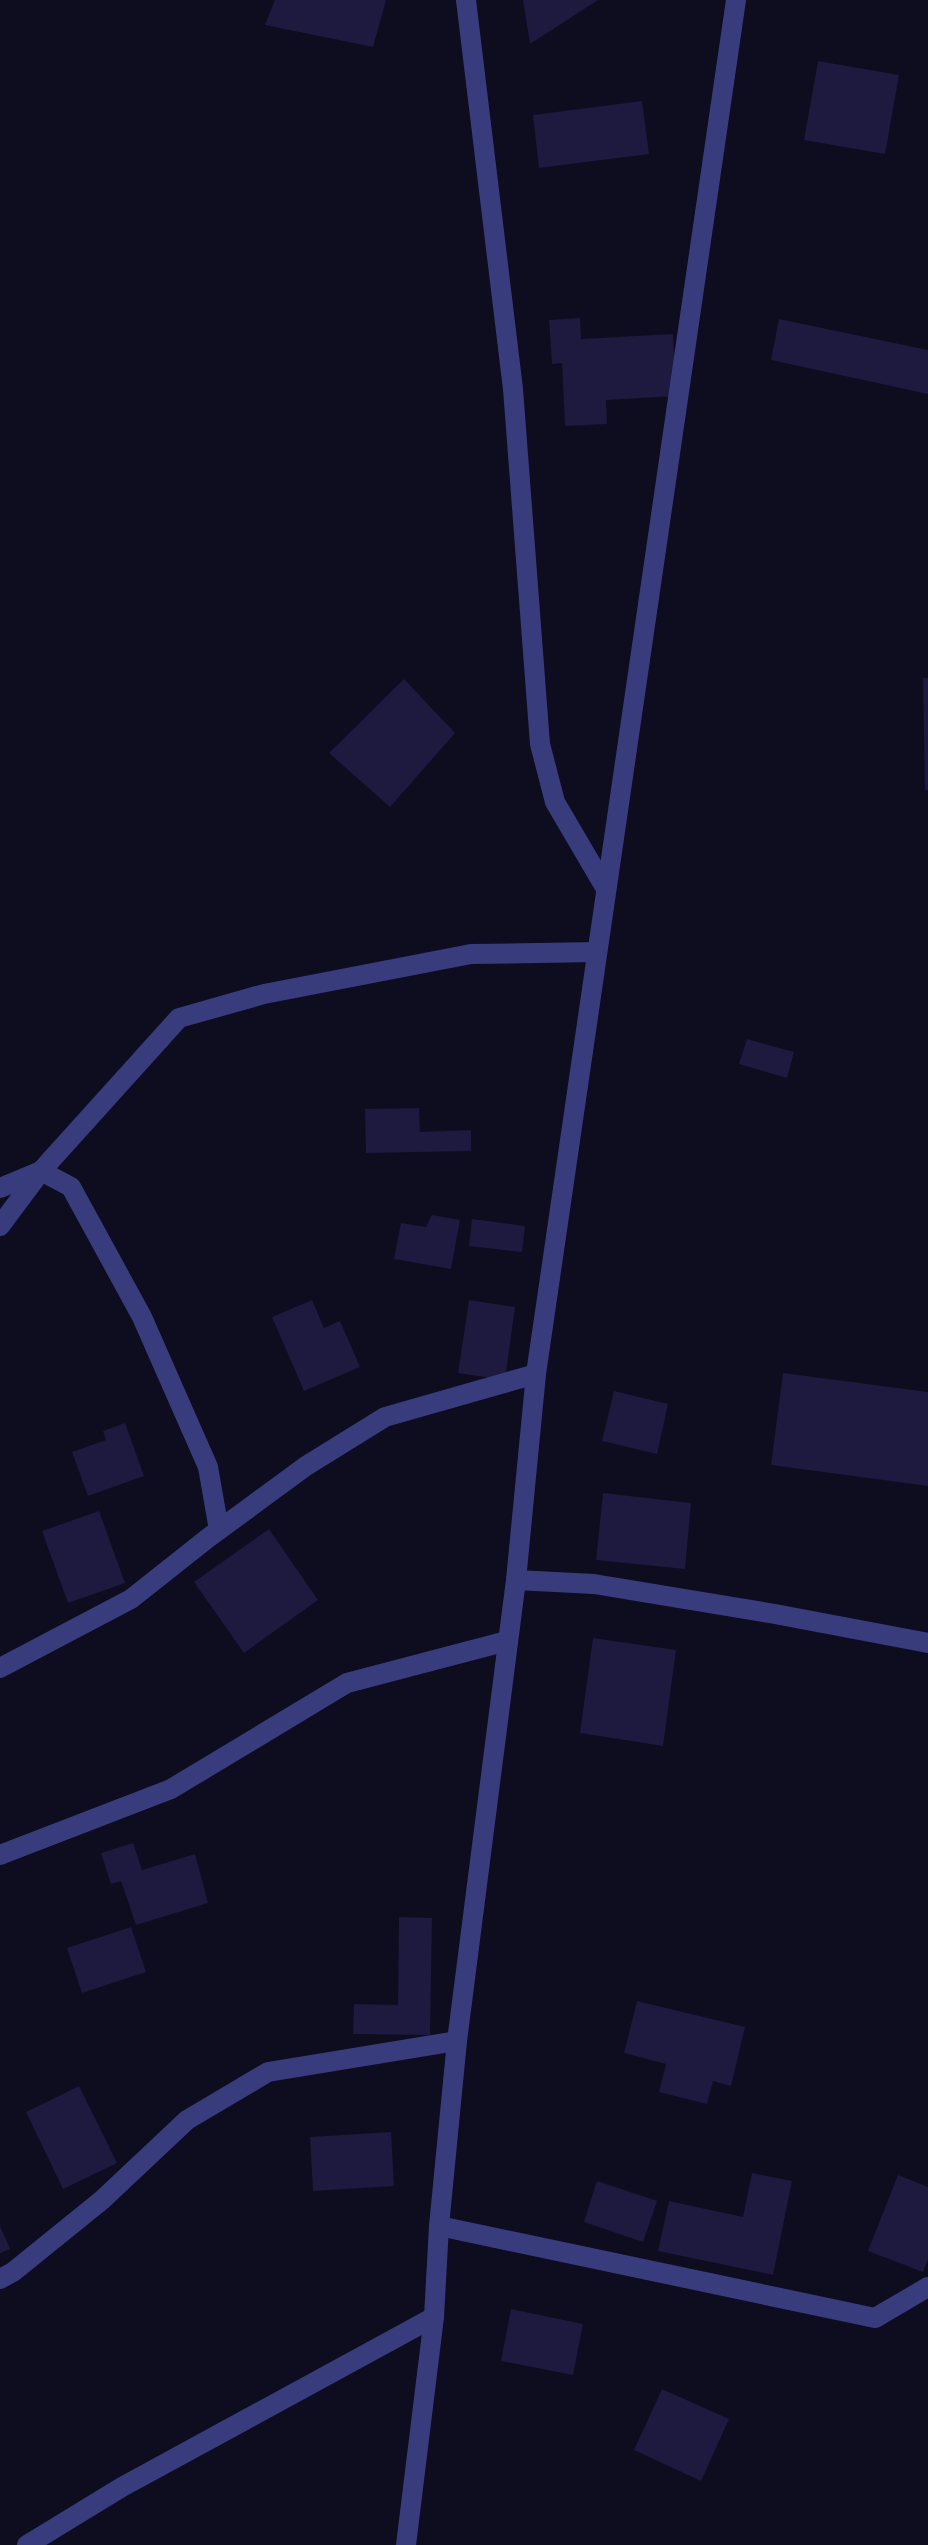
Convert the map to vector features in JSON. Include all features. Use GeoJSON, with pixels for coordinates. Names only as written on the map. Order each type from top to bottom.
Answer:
{"type":"FeatureCollection","features":[{"type":"Feature","properties":{"kind":"street"},"geometry":{"type":"LineString","coordinates":[[466,0],[513,389],[540,744],[555,802],[606,889]]}},
{"type":"Feature","properties":{"kind":"street"},"geometry":{"type":"LineString","coordinates":[[406,2545],[434,2317],[439,2226],[457,2041],[516,1580],[536,1374],[736,0]]}},
{"type":"Feature","properties":{"kind":"street"},"geometry":{"type":"LineString","coordinates":[[0,1226],[41,1171],[179,1018],[264,994],[471,954],[597,952]]}},
{"type":"Feature","properties":{"kind":"street"},"geometry":{"type":"LineString","coordinates":[[0,1188],[41,1171]]}},
{"type":"Feature","properties":{"kind":"street"},"geometry":{"type":"LineString","coordinates":[[41,1171],[71,1187],[142,1317],[208,1467],[219,1530]]}},
{"type":"Feature","properties":{"kind":"street"},"geometry":{"type":"LineString","coordinates":[[0,1668],[131,1599],[306,1466],[385,1417],[536,1374]]}},
{"type":"Feature","properties":{"kind":"street"},"geometry":{"type":"LineString","coordinates":[[516,1580],[594,1584],[928,1643]]}},
{"type":"Feature","properties":{"kind":"street"},"geometry":{"type":"LineString","coordinates":[[0,1855],[171,1789],[347,1683],[507,1641]]}},
{"type":"Feature","properties":{"kind":"street"},"geometry":{"type":"LineString","coordinates":[[0,2279],[13,2272],[102,2200],[187,2120],[268,2072],[457,2041]]}},
{"type":"Feature","properties":{"kind":"street"},"geometry":{"type":"LineString","coordinates":[[439,2226],[875,2318],[928,2287]]}},
{"type":"Feature","properties":{"kind":"street"},"geometry":{"type":"LineString","coordinates":[[27,2545],[122,2487],[434,2317]]}},
{"type":"Feature","properties":{"kind":"building"},"geometry":{"type":"Polygon","coordinates":[[[275,0],[386,0],[373,47],[265,25],[275,0]]]}},
{"type":"Feature","properties":{"kind":"building"},"geometry":{"type":"Polygon","coordinates":[[[523,0],[598,0],[530,44],[523,0]]]}},
{"type":"Feature","properties":{"kind":"building"},"geometry":{"type":"Polygon","coordinates":[[[818,61],[899,75],[885,154],[804,140],[818,61]]]}},
{"type":"Feature","properties":{"kind":"building"},"geometry":{"type":"Polygon","coordinates":[[[642,101],[649,154],[539,168],[533,115],[642,101]]]}},
{"type":"Feature","properties":{"kind":"building"},"geometry":{"type":"Polygon","coordinates":[[[580,318],[581,339],[673,334],[676,396],[606,400],[607,424],[565,426],[562,363],[552,364],[549,320],[580,318]]]}},
{"type":"Feature","properties":{"kind":"building"},"geometry":{"type":"Polygon","coordinates":[[[779,319],[928,350],[928,394],[771,360],[779,319]]]}},
{"type":"Feature","properties":{"kind":"building"},"geometry":{"type":"Polygon","coordinates":[[[923,678],[928,678],[928,790],[925,790],[923,678]]]}},
{"type":"Feature","properties":{"kind":"building"},"geometry":{"type":"Polygon","coordinates":[[[404,679],[455,733],[390,807],[329,753],[404,679]]]}},
{"type":"Feature","properties":{"kind":"building"},"geometry":{"type":"Polygon","coordinates":[[[747,1039],[794,1052],[787,1078],[739,1064],[747,1039]]]}},
{"type":"Feature","properties":{"kind":"building"},"geometry":{"type":"Polygon","coordinates":[[[419,1108],[420,1132],[471,1130],[471,1151],[366,1153],[365,1109],[419,1108]]]}},
{"type":"Feature","properties":{"kind":"building"},"geometry":{"type":"Polygon","coordinates":[[[432,1215],[460,1220],[451,1269],[394,1259],[401,1223],[426,1227],[432,1215]]]}},
{"type":"Feature","properties":{"kind":"building"},"geometry":{"type":"Polygon","coordinates":[[[472,1219],[525,1226],[522,1252],[469,1246],[472,1219]]]}},
{"type":"Feature","properties":{"kind":"building"},"geometry":{"type":"Polygon","coordinates":[[[312,1300],[324,1328],[340,1321],[360,1367],[304,1391],[272,1317],[312,1300]]]}},
{"type":"Feature","properties":{"kind":"building"},"geometry":{"type":"Polygon","coordinates":[[[469,1300],[515,1307],[505,1380],[458,1373],[469,1300]]]}},
{"type":"Feature","properties":{"kind":"building"},"geometry":{"type":"Polygon","coordinates":[[[783,1373],[928,1392],[928,1486],[771,1465],[783,1373]]]}},
{"type":"Feature","properties":{"kind":"building"},"geometry":{"type":"Polygon","coordinates":[[[614,1391],[668,1404],[657,1454],[602,1441],[614,1391]]]}},
{"type":"Feature","properties":{"kind":"building"},"geometry":{"type":"Polygon","coordinates":[[[125,1423],[144,1476],[88,1496],[72,1452],[106,1440],[103,1431],[125,1423]]]}},
{"type":"Feature","properties":{"kind":"building"},"geometry":{"type":"Polygon","coordinates":[[[603,1493],[691,1503],[685,1569],[596,1560],[603,1493]]]}},
{"type":"Feature","properties":{"kind":"building"},"geometry":{"type":"Polygon","coordinates":[[[99,1511],[125,1583],[68,1603],[42,1531],[99,1511]]]}},
{"type":"Feature","properties":{"kind":"building"},"geometry":{"type":"Polygon","coordinates":[[[269,1529],[318,1600],[244,1653],[194,1582],[269,1529]]]}},
{"type":"Feature","properties":{"kind":"building"},"geometry":{"type":"Polygon","coordinates":[[[593,1638],[676,1650],[663,1746],[580,1733],[593,1638]]]}},
{"type":"Feature","properties":{"kind":"building"},"geometry":{"type":"Polygon","coordinates":[[[133,1843],[142,1870],[195,1854],[208,1903],[136,1925],[121,1881],[111,1884],[101,1853],[133,1843]]]}},
{"type":"Feature","properties":{"kind":"building"},"geometry":{"type":"Polygon","coordinates":[[[399,1917],[432,1918],[430,2035],[353,2034],[354,2004],[398,2005],[399,1917]]]}},
{"type":"Feature","properties":{"kind":"building"},"geometry":{"type":"Polygon","coordinates":[[[131,1927],[146,1972],[82,1993],[67,1948],[131,1927]]]}},
{"type":"Feature","properties":{"kind":"building"},"geometry":{"type":"Polygon","coordinates":[[[637,2001],[745,2027],[731,2086],[713,2081],[707,2104],[659,2092],[666,2064],[624,2053],[637,2001]]]}},
{"type":"Feature","properties":{"kind":"building"},"geometry":{"type":"Polygon","coordinates":[[[79,2086],[117,2163],[63,2189],[26,2112],[79,2086]]]}},
{"type":"Feature","properties":{"kind":"building"},"geometry":{"type":"Polygon","coordinates":[[[391,2132],[394,2186],[313,2191],[310,2137],[391,2132]]]}},
{"type":"Feature","properties":{"kind":"building"},"geometry":{"type":"Polygon","coordinates":[[[752,2173],[792,2181],[773,2275],[658,2251],[669,2201],[743,2217],[752,2173]]]}},
{"type":"Feature","properties":{"kind":"building"},"geometry":{"type":"Polygon","coordinates":[[[898,2175],[928,2187],[928,2259],[923,2272],[868,2251],[898,2175]]]}},
{"type":"Feature","properties":{"kind":"building"},"geometry":{"type":"Polygon","coordinates":[[[597,2181],[657,2201],[643,2242],[584,2222],[597,2181]]]}},
{"type":"Feature","properties":{"kind":"building"},"geometry":{"type":"Polygon","coordinates":[[[0,2226],[10,2249],[0,2253],[0,2226]]]}},
{"type":"Feature","properties":{"kind":"building"},"geometry":{"type":"Polygon","coordinates":[[[511,2309],[583,2324],[573,2375],[501,2361],[511,2309]]]}},
{"type":"Feature","properties":{"kind":"building"},"geometry":{"type":"Polygon","coordinates":[[[662,2389],[729,2419],[701,2481],[634,2450],[662,2389]]]}}]}
